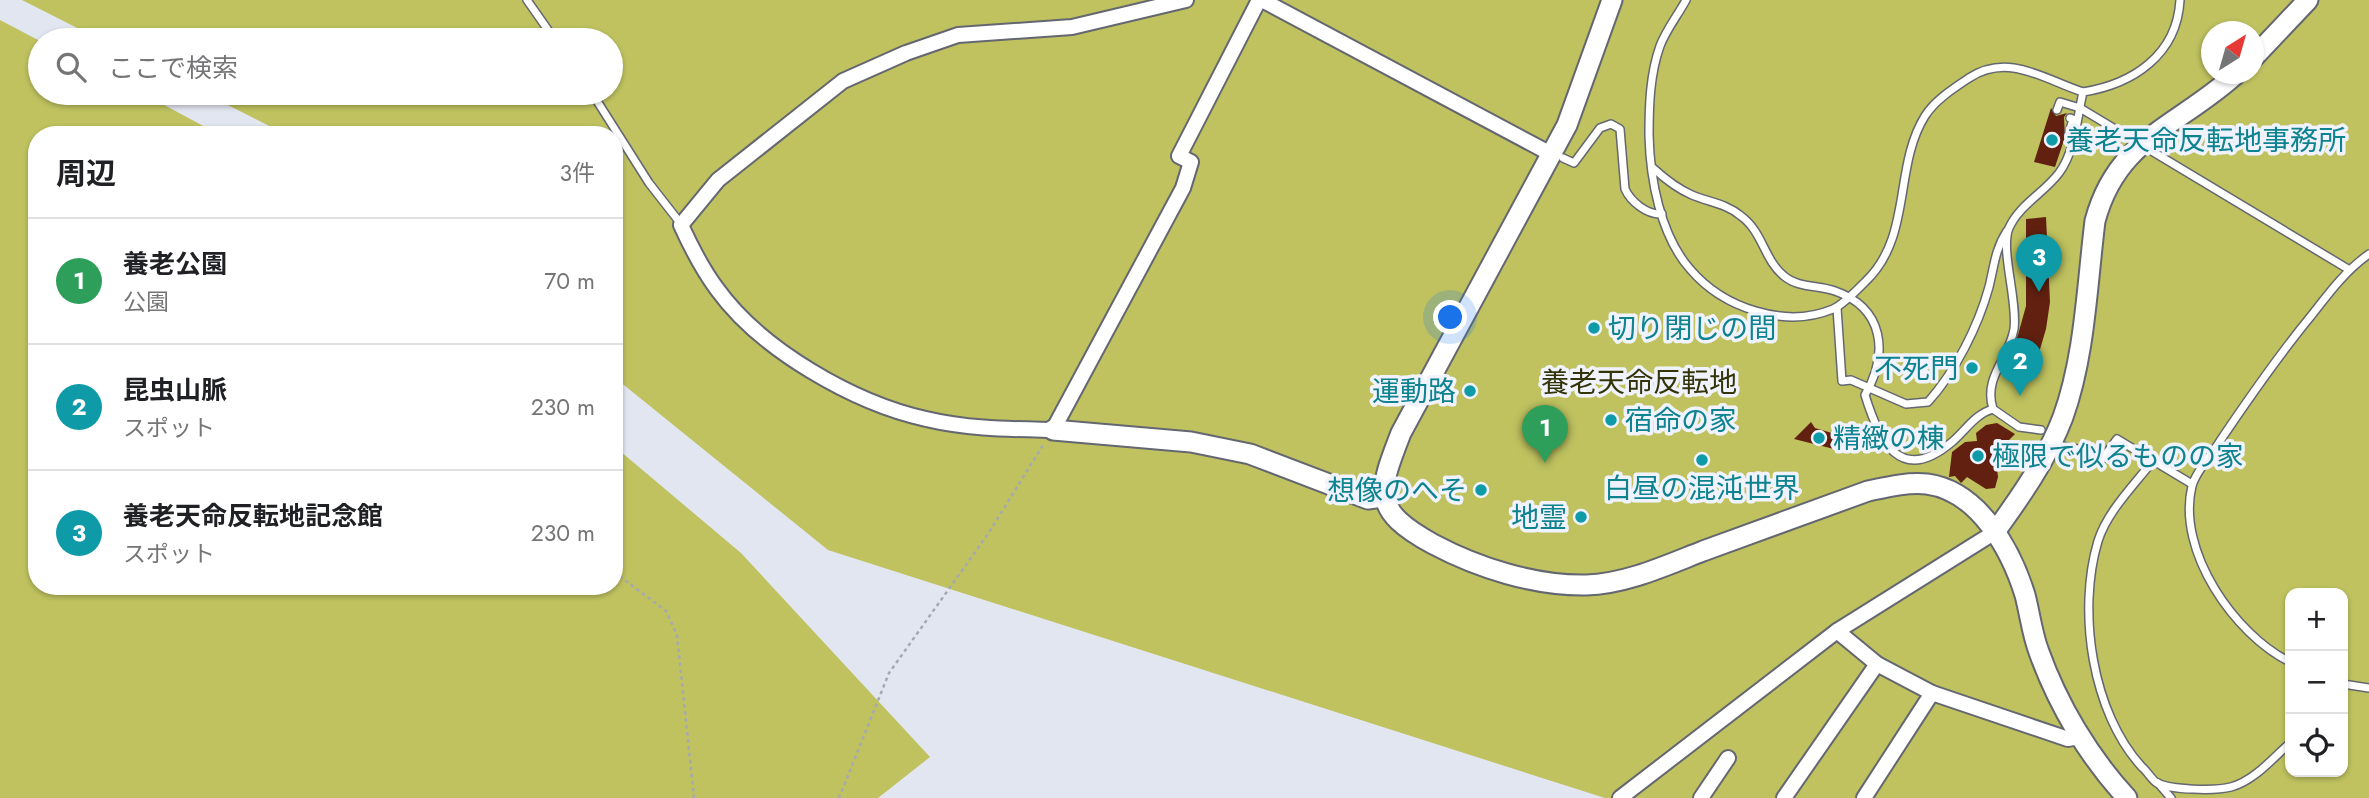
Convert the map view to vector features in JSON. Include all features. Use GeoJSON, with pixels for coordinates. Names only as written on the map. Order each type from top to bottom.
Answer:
{"type":"FeatureCollection","features":[{"type":"Feature","properties":{"kind":"street"},"geometry":{"type":"LineString","coordinates":[[1186,0],[1072,27],[958,35],[906,53],[843,81],[718,180],[681,225],[695,256],[719,292],[759,332],[795,360],[880,407],[975,428],[1052,430],[1203,444],[1250,454],[1368,499],[1382,497]]}},
{"type":"Feature","properties":{"kind":"street"},"geometry":{"type":"LineString","coordinates":[[1052,430],[1183,188],[1191,162],[1179,156],[1260,0],[1557,156]]}},
{"type":"Feature","properties":{"kind":"street"},"geometry":{"type":"LineString","coordinates":[[1612,0],[1557,156],[1401,433],[1386,470],[1382,497],[1395,518],[1456,556],[1488,567],[1551,582],[1588,585],[1641,574],[1868,491],[1900,484],[1928,484],[1954,493],[1972,506],[1995,532],[2011,556],[2039,652],[2079,737],[2127,798]]}},
{"type":"Feature","properties":{"kind":"street"},"geometry":{"type":"LineString","coordinates":[[2264,46],[2308,0]]}},
{"type":"Feature","properties":{"kind":"street"},"geometry":{"type":"LineString","coordinates":[[1623,797],[1837,631],[1995,532],[2072,386],[2095,221],[2102,195],[2119,167],[2138,145],[2222,84]]}},
{"type":"Feature","properties":{"kind":"street"},"geometry":{"type":"LineString","coordinates":[[1837,631],[1877,663],[1932,693],[2068,739],[2079,737]]}},
{"type":"Feature","properties":{"kind":"street"},"geometry":{"type":"LineString","coordinates":[[1784,798],[1877,663]]}},
{"type":"Feature","properties":{"kind":"street"},"geometry":{"type":"LineString","coordinates":[[1864,798],[1932,693]]}},
{"type":"Feature","properties":{"kind":"street"},"geometry":{"type":"LineString","coordinates":[[1702,798],[1728,758]]}},
{"type":"Feature","properties":{"kind":"lane"},"geometry":{"type":"LineString","coordinates":[[527,0],[547,28]]}},
{"type":"Feature","properties":{"kind":"lane"},"geometry":{"type":"LineString","coordinates":[[1686,0],[1660,45],[1650,95],[1653,167],[1662,214],[1688,268],[1712,290],[1736,304],[1791,317],[1837,308],[1866,281],[1882,261],[1896,233],[1908,162],[1925,116],[1935,103],[1972,76],[2018,66],[2039,72],[2061,85],[2083,92],[2131,78],[2164,50],[2175,28],[2180,0]]}},
{"type":"Feature","properties":{"kind":"lane"},"geometry":{"type":"LineString","coordinates":[[1837,308],[1843,381],[1851,380],[1906,404],[1919,405],[1928,402],[1944,384],[1979,312],[1988,289],[1997,247],[2020,211],[2057,175],[2067,161],[2083,92]]}},
{"type":"Feature","properties":{"kind":"lane"},"geometry":{"type":"LineString","coordinates":[[2057,110],[2060,102],[2080,108],[2348,269]]}},
{"type":"Feature","properties":{"kind":"lane"},"geometry":{"type":"LineString","coordinates":[[600,105],[613,126]]}},
{"type":"Feature","properties":{"kind":"lane"},"geometry":{"type":"LineString","coordinates":[[2070,118],[2073,119],[2069,133],[2074,135]]}},
{"type":"Feature","properties":{"kind":"lane"},"geometry":{"type":"LineString","coordinates":[[1557,156],[1574,163],[1600,128],[1611,124],[1620,129],[1625,189],[1629,197],[1653,215],[1662,214]]}},
{"type":"Feature","properties":{"kind":"lane"},"geometry":{"type":"LineString","coordinates":[[623,142],[649,183],[681,225]]}},
{"type":"Feature","properties":{"kind":"lane"},"geometry":{"type":"LineString","coordinates":[[1653,167],[1666,180],[1692,195],[1740,214],[1760,236],[1774,266],[1785,277],[1847,296],[1857,301],[1873,317],[1878,331],[1876,373],[1865,395],[1877,432],[1890,451],[1914,461],[1950,444],[1980,412],[1993,409]]}},
{"type":"Feature","properties":{"kind":"lane"},"geometry":{"type":"LineString","coordinates":[[2007,230],[2014,330],[1995,369],[1988,395],[1993,409],[2019,427],[2077,449],[2100,461],[2117,439],[2192,484]]}},
{"type":"Feature","properties":{"kind":"lane"},"geometry":{"type":"LineString","coordinates":[[2285,660],[2238,621],[2197,557],[2190,508],[2192,484],[2266,372],[2348,269],[2369,254]]}},
{"type":"Feature","properties":{"kind":"lane"},"geometry":{"type":"LineString","coordinates":[[2152,462],[2120,503],[2098,539],[2092,578],[2089,633],[2109,715],[2125,748],[2171,798]]}},
{"type":"Feature","properties":{"kind":"lane"},"geometry":{"type":"LineString","coordinates":[[2348,685],[2369,688]]}},
{"type":"Feature","properties":{"kind":"lane"},"geometry":{"type":"LineString","coordinates":[[2157,783],[2192,789],[2232,787],[2258,772],[2285,748]]}},
{"type":"Feature","properties":{"kind":"path"},"geometry":{"type":"LineString","coordinates":[[839,798],[889,673],[988,534],[1052,430]]}},
{"type":"Feature","properties":{"kind":"path"},"geometry":{"type":"LineString","coordinates":[[623,579],[666,611],[677,635],[694,798]]}},
{"type":"Feature","properties":{"kind":"green space","name":"養老天命反転地"},"geometry":{"type":"Polygon","coordinates":[[[22,0],[2369,0],[2369,798],[1605,798],[828,550],[623,384],[623,126],[269,126],[228,105],[623,105],[623,28],[77,28],[22,0]]]}},
{"type":"Feature","properties":{"kind":"green space"},"geometry":{"type":"Polygon","coordinates":[[[0,20],[28,35],[28,105],[164,105],[203,126],[28,126],[28,595],[623,595],[623,454],[741,553],[930,757],[878,798],[0,798],[0,20]]]}},
{"type":"Feature","properties":{"kind":"building","name":"養老天命反転地事務所"},"geometry":{"type":"Polygon","coordinates":[[[2051,108],[2056,116],[2067,113],[2064,117],[2065,137],[2055,167],[2034,162],[2051,108]]]}},
{"type":"Feature","properties":{"kind":"building"},"geometry":{"type":"Polygon","coordinates":[[[2046,217],[2050,302],[2038,356],[2014,349],[2026,306],[2026,219],[2046,217]]]}},
{"type":"Feature","properties":{"kind":"building","name":"精緻の棟"},"geometry":{"type":"Polygon","coordinates":[[[1811,422],[1815,428],[1842,436],[1838,450],[1794,439],[1811,422]]]}},
{"type":"Feature","properties":{"kind":"building","name":"極限で似るものの家"},"geometry":{"type":"Polygon","coordinates":[[[1997,423],[2015,434],[2009,440],[2017,447],[2007,449],[1996,460],[1998,477],[1995,488],[1986,489],[1967,477],[1961,483],[1955,476],[1949,477],[1952,452],[1965,442],[1977,441],[1976,433],[1986,425],[1997,423]]]}},
{"type":"Feature","properties":{"kind":"place","name":"養老天命反転地事務所"},"geometry":{"type":"Point","coordinates":[2052,140]}},
{"type":"Feature","properties":{"kind":"place","name":"養老天命反転地記念館"},"geometry":{"type":"Point","coordinates":[2039,292]}},
{"type":"Feature","properties":{"kind":"place","name":"切り閉じの間"},"geometry":{"type":"Point","coordinates":[1594,328]}},
{"type":"Feature","properties":{"kind":"place","name":"不死門"},"geometry":{"type":"Point","coordinates":[1972,368]}},
{"type":"Feature","properties":{"kind":"place","name":"運動路"},"geometry":{"type":"Point","coordinates":[1470,391]}},
{"type":"Feature","properties":{"kind":"place","name":"昆虫山脈"},"geometry":{"type":"Point","coordinates":[2020,396]}},
{"type":"Feature","properties":{"kind":"place","name":"宿命の家"},"geometry":{"type":"Point","coordinates":[1611,420]}},
{"type":"Feature","properties":{"kind":"place","name":"精緻の棟"},"geometry":{"type":"Point","coordinates":[1819,438]}},
{"type":"Feature","properties":{"kind":"place","name":"極限で似るものの家"},"geometry":{"type":"Point","coordinates":[1978,456]}},
{"type":"Feature","properties":{"kind":"place","name":"白昼の混沌世界"},"geometry":{"type":"Point","coordinates":[1702,460]}},
{"type":"Feature","properties":{"kind":"place","name":"養老公園"},"geometry":{"type":"Point","coordinates":[1545,463]}},
{"type":"Feature","properties":{"kind":"place","name":"想像のへそ"},"geometry":{"type":"Point","coordinates":[1481,490]}},
{"type":"Feature","properties":{"kind":"place","name":"地霊"},"geometry":{"type":"Point","coordinates":[1581,517]}}]}
